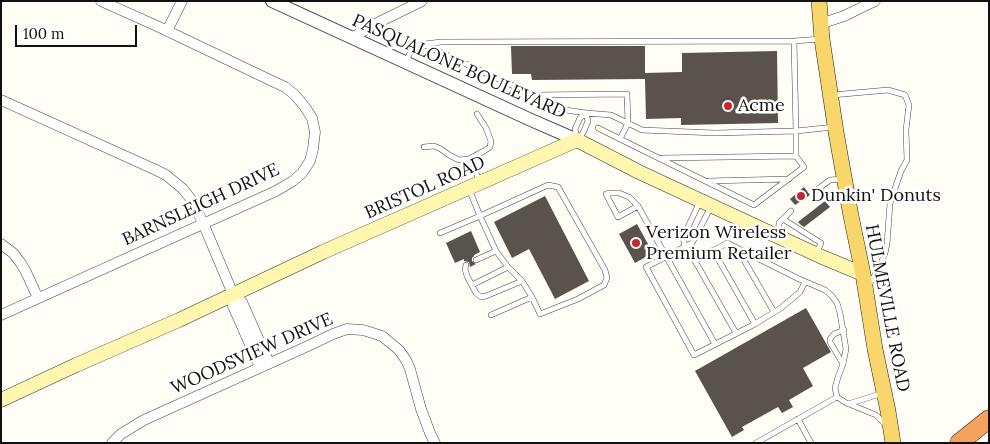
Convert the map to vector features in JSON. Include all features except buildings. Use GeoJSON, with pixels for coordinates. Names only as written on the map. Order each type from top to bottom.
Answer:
{"type":"FeatureCollection","features":[{"type":"Feature","properties":{"kind":"highway"},"geometry":{"type":"LineString","coordinates":[[959,443],[989,419]]}},
{"type":"Feature","properties":{"kind":"highway"},"geometry":{"type":"LineString","coordinates":[[976,443],[989,432]]}},
{"type":"Feature","properties":{"kind":"main road","name":"HULMEVILLE ROAD"},"geometry":{"type":"LineString","coordinates":[[819,1],[821,32],[835,127],[892,437]]}},
{"type":"Feature","properties":{"kind":"main road","name":"BRISTOL ROAD"},"geometry":{"type":"LineString","coordinates":[[1,400],[577,140]]}},
{"type":"Feature","properties":{"kind":"main road"},"geometry":{"type":"LineString","coordinates":[[577,140],[639,172],[863,274]]}},
{"type":"Feature","properties":{"kind":"street","name":"BARNSLEIGH DRIVE"},"geometry":{"type":"LineString","coordinates":[[1,315],[276,190],[293,181],[302,173],[310,160],[315,132],[312,118],[294,94],[285,87],[101,1]]}},
{"type":"Feature","properties":{"kind":"street"},"geometry":{"type":"LineString","coordinates":[[167,31],[182,1]]}},
{"type":"Feature","properties":{"kind":"street","name":"PASQUALONE BOULEVARD"},"geometry":{"type":"LineString","coordinates":[[272,1],[577,140]]}},
{"type":"Feature","properties":{"kind":"street"},"geometry":{"type":"LineString","coordinates":[[352,38],[371,26],[422,1]]}},
{"type":"Feature","properties":{"kind":"street"},"geometry":{"type":"LineString","coordinates":[[821,32],[844,16],[875,1]]}},
{"type":"Feature","properties":{"kind":"street"},"geometry":{"type":"LineString","coordinates":[[1,100],[166,175],[183,189],[193,202],[204,223],[233,294],[233,306],[265,365]]}},
{"type":"Feature","properties":{"kind":"street"},"geometry":{"type":"LineString","coordinates":[[1,244],[13,253],[20,262],[38,298]]}},
{"type":"Feature","properties":{"kind":"street","name":"WOODSVIEW DRIVE"},"geometry":{"type":"LineString","coordinates":[[112,443],[121,434],[144,420],[333,334],[348,329],[363,330],[382,336],[399,350],[410,369],[421,409],[435,443]]}},
{"type":"Feature","properties":{"kind":"lane"},"geometry":{"type":"LineString","coordinates":[[405,63],[415,46],[441,42],[794,41],[821,32]]}},
{"type":"Feature","properties":{"kind":"lane"},"geometry":{"type":"LineString","coordinates":[[598,128],[754,204],[804,167],[796,156],[794,41]]}},
{"type":"Feature","properties":{"kind":"lane"},"geometry":{"type":"LineString","coordinates":[[425,44],[559,109],[611,114],[642,130],[715,133],[796,131],[835,127]]}},
{"type":"Feature","properties":{"kind":"lane"},"geometry":{"type":"LineString","coordinates":[[830,96],[888,90],[905,95],[909,105],[906,130],[907,160],[901,170],[890,203],[888,239],[885,253],[866,292]]}},
{"type":"Feature","properties":{"kind":"lane"},"geometry":{"type":"LineString","coordinates":[[533,95],[627,94],[628,123],[620,139]]}},
{"type":"Feature","properties":{"kind":"lane"},"geometry":{"type":"LineString","coordinates":[[577,140],[575,129],[580,118],[586,113]]}},
{"type":"Feature","properties":{"kind":"lane"},"geometry":{"type":"LineString","coordinates":[[577,140],[583,133],[588,121],[586,113]]}},
{"type":"Feature","properties":{"kind":"lane"},"geometry":{"type":"LineString","coordinates":[[424,147],[434,146],[441,148],[459,160],[469,158],[484,151],[491,144],[491,137],[477,114]]}},
{"type":"Feature","properties":{"kind":"lane"},"geometry":{"type":"LineString","coordinates":[[660,158],[796,156]]}},
{"type":"Feature","properties":{"kind":"lane"},"geometry":{"type":"LineString","coordinates":[[440,233],[480,216],[548,185],[558,188],[605,270],[607,278],[604,285],[578,299],[540,314],[522,281],[496,251],[480,216],[469,158]]}},
{"type":"Feature","properties":{"kind":"lane"},"geometry":{"type":"LineString","coordinates":[[708,181],[789,179]]}},
{"type":"Feature","properties":{"kind":"lane"},"geometry":{"type":"LineString","coordinates":[[814,192],[830,180],[844,179]]}},
{"type":"Feature","properties":{"kind":"lane"},"geometry":{"type":"LineString","coordinates":[[638,206],[618,217],[606,194],[619,193],[629,197],[638,206],[715,344]]}},
{"type":"Feature","properties":{"kind":"lane"},"geometry":{"type":"LineString","coordinates":[[706,203],[692,243],[646,267],[694,355],[782,308],[800,292],[806,282]]}},
{"type":"Feature","properties":{"kind":"lane"},"geometry":{"type":"LineString","coordinates":[[706,203],[683,238],[685,246],[736,333]]}},
{"type":"Feature","properties":{"kind":"lane"},"geometry":{"type":"LineString","coordinates":[[778,236],[779,223],[791,211]]}},
{"type":"Feature","properties":{"kind":"lane"},"geometry":{"type":"LineString","coordinates":[[783,218],[821,242],[816,254]]}},
{"type":"Feature","properties":{"kind":"lane"},"geometry":{"type":"LineString","coordinates":[[695,261],[727,243],[825,290],[832,296],[837,303],[844,330],[846,349],[835,388],[837,397],[848,404],[876,415],[892,437]]}},
{"type":"Feature","properties":{"kind":"lane"},"geometry":{"type":"LineString","coordinates":[[737,247],[774,312]]}},
{"type":"Feature","properties":{"kind":"lane"},"geometry":{"type":"LineString","coordinates":[[713,250],[754,324]]}},
{"type":"Feature","properties":{"kind":"lane"},"geometry":{"type":"LineString","coordinates":[[476,260],[496,251]]}},
{"type":"Feature","properties":{"kind":"lane"},"geometry":{"type":"LineString","coordinates":[[466,265],[467,276],[476,293],[481,297],[522,281]]}},
{"type":"Feature","properties":{"kind":"lane"},"geometry":{"type":"LineString","coordinates":[[472,285],[508,266]]}},
{"type":"Feature","properties":{"kind":"lane"},"geometry":{"type":"LineString","coordinates":[[491,315],[532,297]]}},
{"type":"Feature","properties":{"kind":"lane"},"geometry":{"type":"LineString","coordinates":[[843,364],[830,342],[830,338],[844,330]]}},
{"type":"Feature","properties":{"kind":"lane"},"geometry":{"type":"LineString","coordinates":[[848,404],[884,393]]}},
{"type":"Feature","properties":{"kind":"lane"},"geometry":{"type":"LineString","coordinates":[[756,443],[837,397]]}},
{"type":"Feature","properties":{"kind":"lane"},"geometry":{"type":"LineString","coordinates":[[798,419],[811,443]]}},
{"type":"Feature","properties":{"kind":"place","name":"Acme"},"geometry":{"type":"Point","coordinates":[728,106]}},
{"type":"Feature","properties":{"kind":"place","name":"Dunkin' Donuts"},"geometry":{"type":"Point","coordinates":[801,196]}},
{"type":"Feature","properties":{"kind":"place","name":"Verizon Wireless Premium Retailer"},"geometry":{"type":"Point","coordinates":[636,243]}}]}
